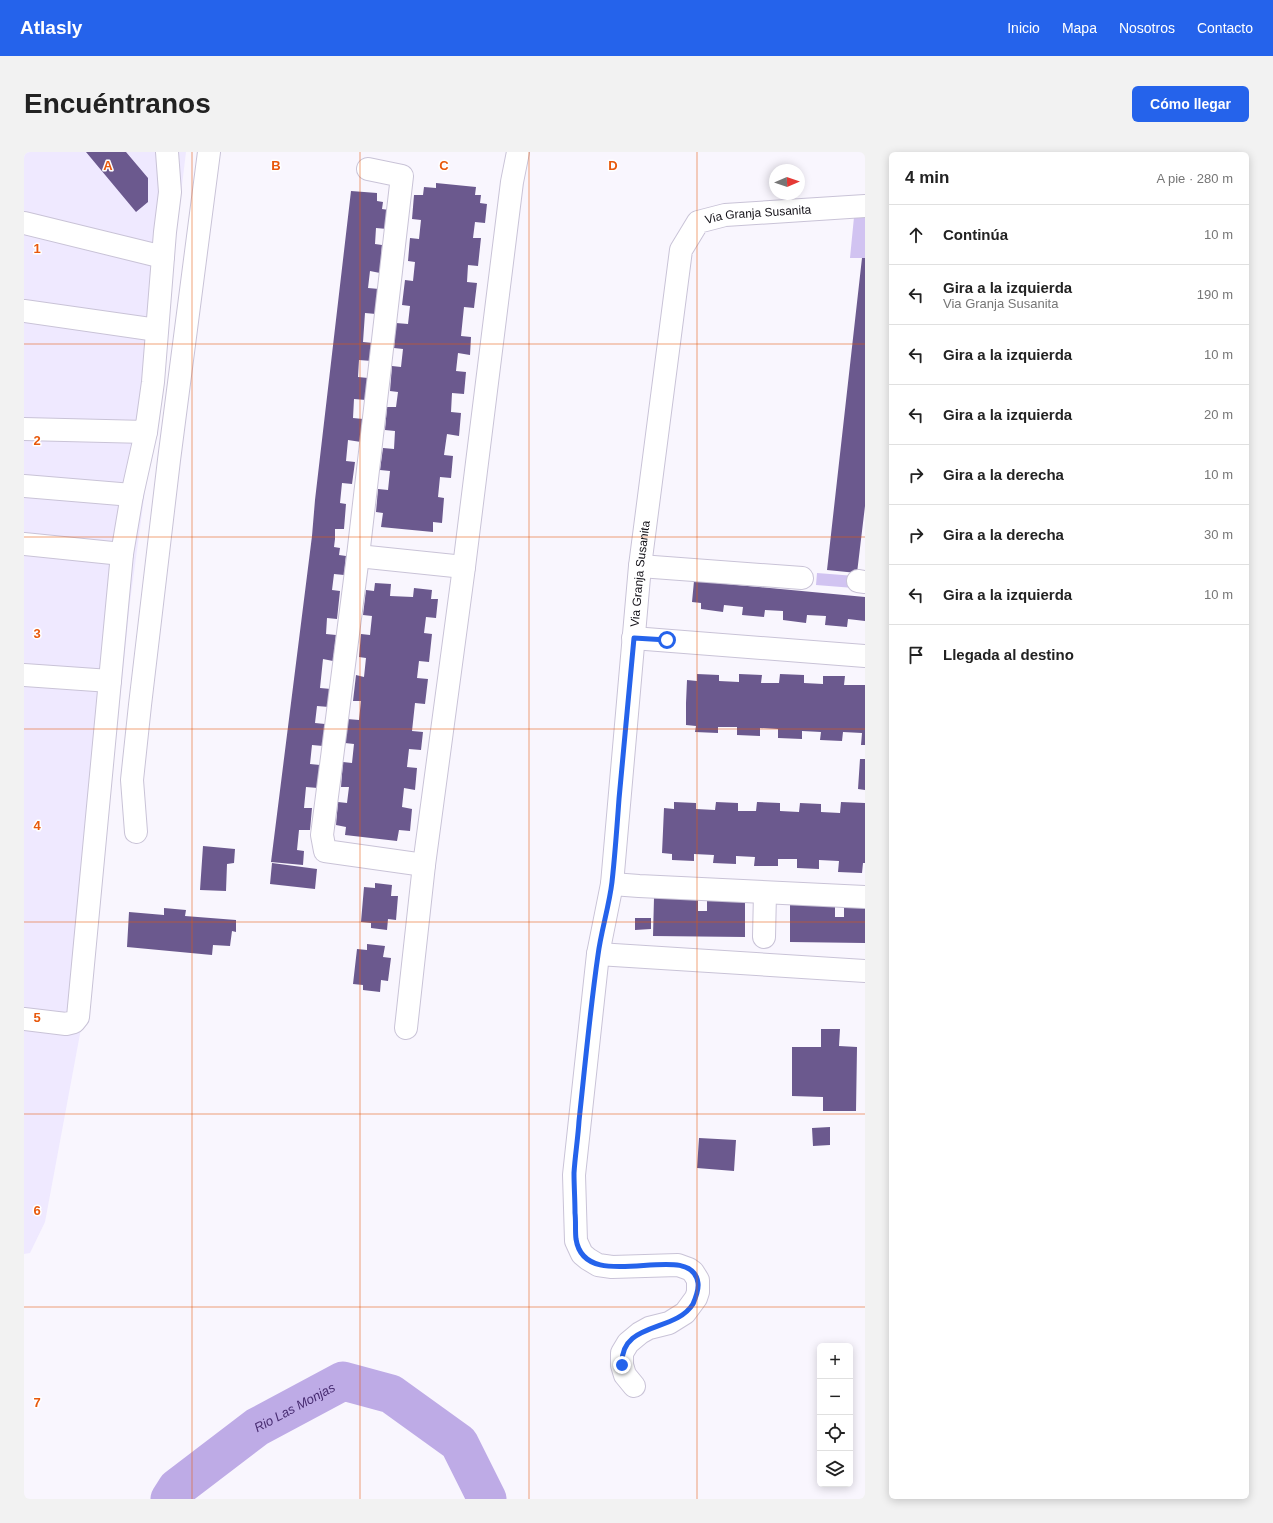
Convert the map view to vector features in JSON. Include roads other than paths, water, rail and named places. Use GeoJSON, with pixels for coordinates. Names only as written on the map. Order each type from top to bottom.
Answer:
{"type":"FeatureCollection","features":[{"type":"Feature","properties":{"kind":"street"},"geometry":{"type":"LineString","coordinates":[[24,1019],[66,1024],[74,1022],[78,1017],[122,554],[132,495],[146,432],[153,382],[170,192],[167,152]]}},
{"type":"Feature","properties":{"kind":"street"},"geometry":{"type":"LineString","coordinates":[[136,832],[132,780],[140,705],[169,460],[209,152]]}},
{"type":"Feature","properties":{"kind":"street"},"geometry":{"type":"LineString","coordinates":[[406,1028],[424,865],[464,567],[512,182],[518,152]]}},
{"type":"Feature","properties":{"kind":"street"},"geometry":{"type":"LineString","coordinates":[[368,169],[402,176],[358,556],[322,835],[325,851],[424,865]]}},
{"type":"Feature","properties":{"kind":"street","name":"Via Granja Susanita"},"geometry":{"type":"LineString","coordinates":[[634,1386],[625,1375],[622,1365],[622,1353],[625,1348],[631,1340],[640,1333],[649,1328],[669,1323],[685,1313],[696,1298],[698,1292],[698,1280],[689,1269],[678,1265],[612,1267],[598,1265],[582,1254],[576,1241],[574,1175],[598,954],[612,884],[640,566],[681,250],[698,222],[725,215],[865,206]]}},
{"type":"Feature","properties":{"kind":"street"},"geometry":{"type":"LineString","coordinates":[[24,223],[163,257]]}},
{"type":"Feature","properties":{"kind":"street"},"geometry":{"type":"LineString","coordinates":[[24,311],[157,330]]}},
{"type":"Feature","properties":{"kind":"street"},"geometry":{"type":"LineString","coordinates":[[24,429],[146,432]]}},
{"type":"Feature","properties":{"kind":"street"},"geometry":{"type":"LineString","coordinates":[[24,486],[132,495]]}},
{"type":"Feature","properties":{"kind":"street"},"geometry":{"type":"LineString","coordinates":[[24,544],[122,554]]}},
{"type":"Feature","properties":{"kind":"street"},"geometry":{"type":"LineString","coordinates":[[358,556],[464,567]]}},
{"type":"Feature","properties":{"kind":"street"},"geometry":{"type":"LineString","coordinates":[[640,566],[802,578]]}},
{"type":"Feature","properties":{"kind":"street"},"geometry":{"type":"LineString","coordinates":[[634,638],[865,656]]}},
{"type":"Feature","properties":{"kind":"street"},"geometry":{"type":"LineString","coordinates":[[24,675],[110,681]]}},
{"type":"Feature","properties":{"kind":"street"},"geometry":{"type":"LineString","coordinates":[[612,884],[865,898]]}},
{"type":"Feature","properties":{"kind":"street"},"geometry":{"type":"LineString","coordinates":[[764,937],[765,893]]}},
{"type":"Feature","properties":{"kind":"street"},"geometry":{"type":"LineString","coordinates":[[598,954],[865,971]]}},
{"type":"Feature","properties":{"kind":"waterway","name":"Rio Las Monjas"},"geometry":{"type":"LineString","coordinates":[[170,1499],[177,1488],[257,1427],[343,1381],[391,1394],[459,1443],[487,1499]]}}]}
